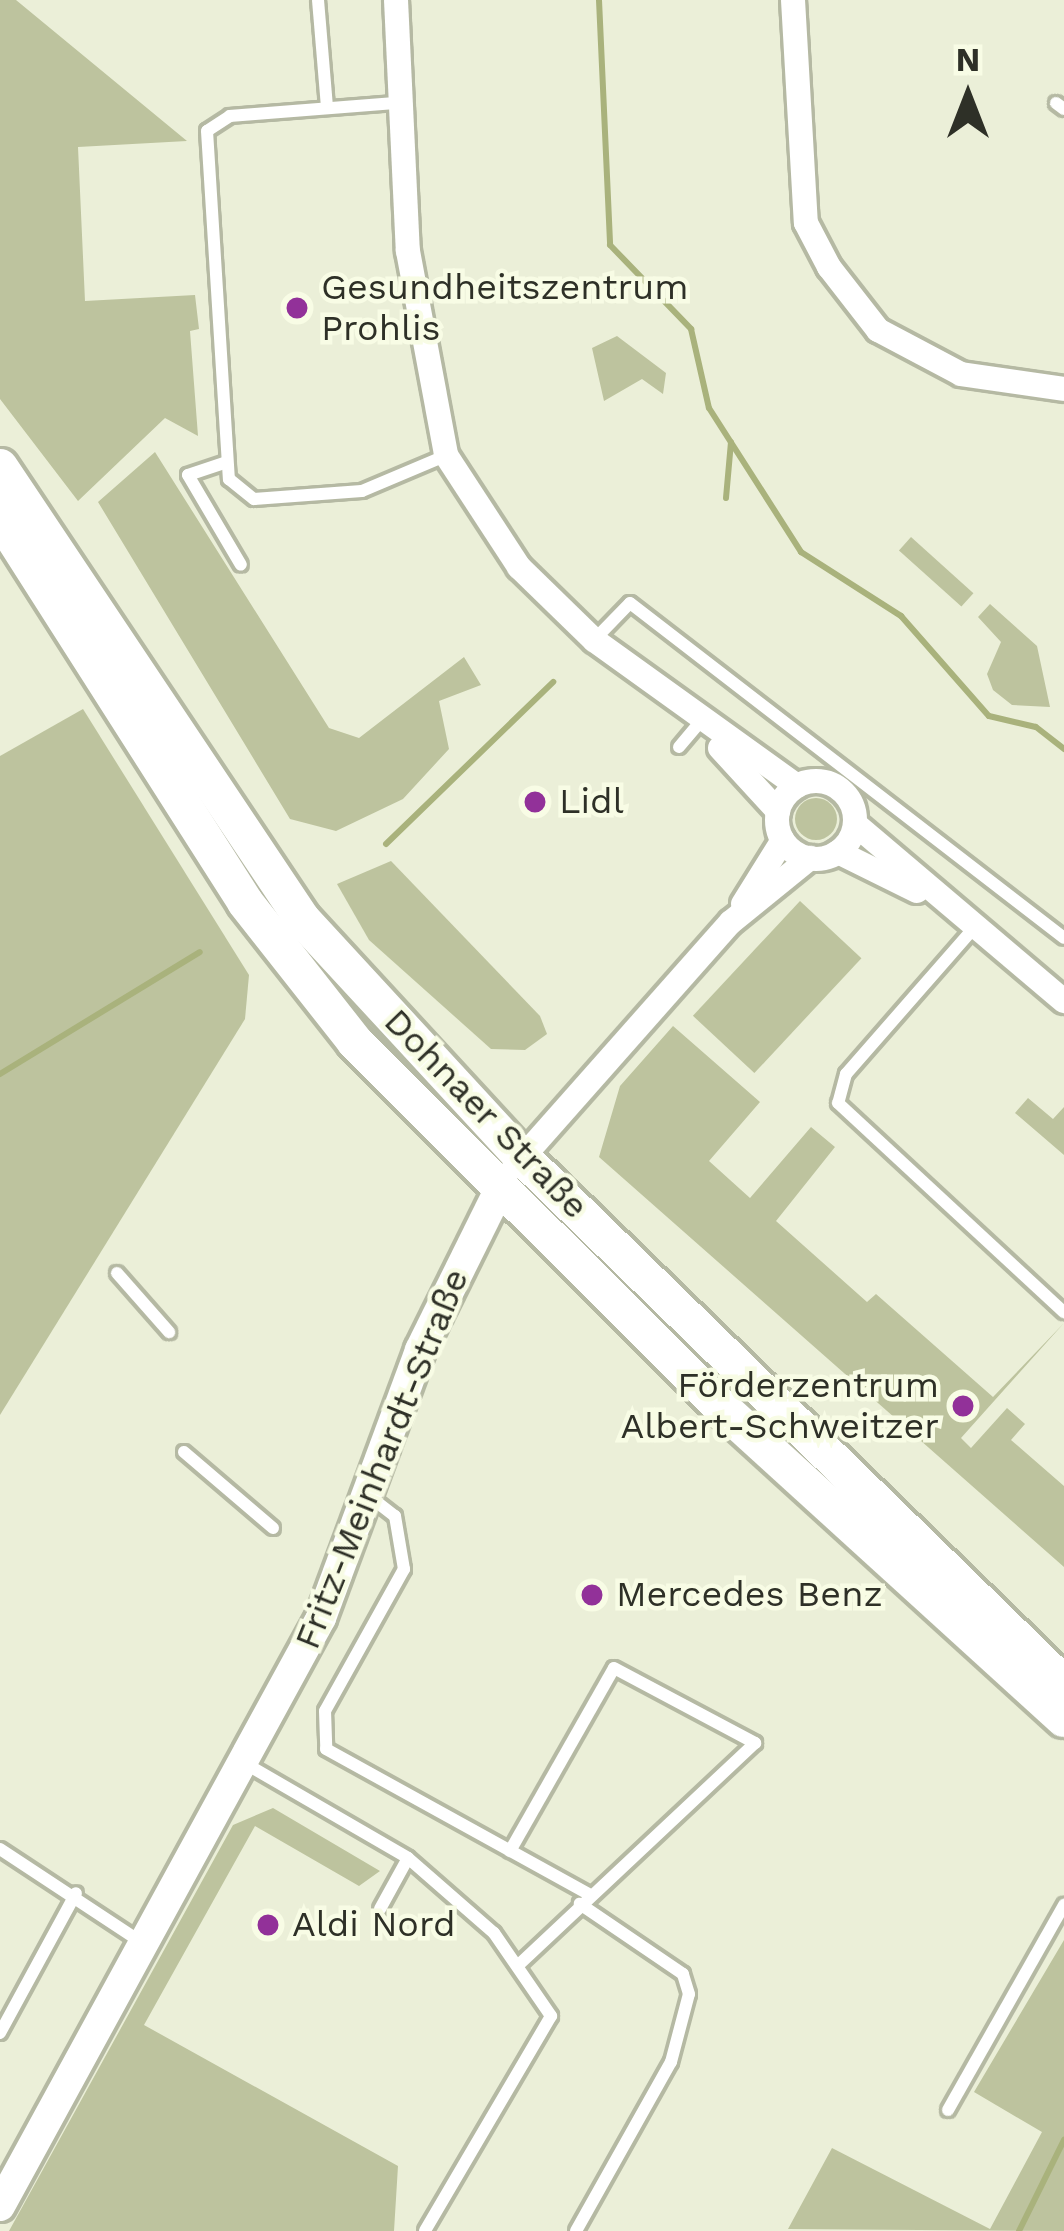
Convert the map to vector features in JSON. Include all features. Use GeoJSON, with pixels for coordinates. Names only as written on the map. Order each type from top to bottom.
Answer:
{"type":"FeatureCollection","features":[{"type":"Feature","properties":{"kind":"main road","name":"Dohnaer Straße"},"geometry":{"type":"LineString","coordinates":[[0,467],[302,919],[521,1156],[1064,1684]]}},
{"type":"Feature","properties":{"kind":"main road","name":"Dohnaer Straße"},"geometry":{"type":"LineString","coordinates":[[0,518],[288,964],[498,1192],[1064,1719]]}},
{"type":"Feature","properties":{"kind":"street"},"geometry":{"type":"LineString","coordinates":[[396,0],[395,103],[420,361],[446,455],[519,567],[594,640],[698,724],[797,786],[837,787],[855,824],[940,903],[1064,1001]]}},
{"type":"Feature","properties":{"kind":"street"},"geometry":{"type":"LineString","coordinates":[[793,0],[806,223],[829,267],[878,330],[961,374],[1064,389]]}},
{"type":"Feature","properties":{"kind":"street"},"geometry":{"type":"LineString","coordinates":[[698,724],[778,812],[783,840],[731,922]]}},
{"type":"Feature","properties":{"kind":"street"},"geometry":{"type":"LineString","coordinates":[[778,812],[797,786]]}},
{"type":"Feature","properties":{"kind":"street"},"geometry":{"type":"LineString","coordinates":[[838,852],[855,824]]}},
{"type":"Feature","properties":{"kind":"street"},"geometry":{"type":"LineString","coordinates":[[783,840],[810,858]]}},
{"type":"Feature","properties":{"kind":"street"},"geometry":{"type":"LineString","coordinates":[[731,922],[810,858],[838,852],[940,903]]}},
{"type":"Feature","properties":{"kind":"street","name":"Fritz-Meinhardt-Straße"},"geometry":{"type":"LineString","coordinates":[[0,2206],[246,1764],[321,1618],[365,1494],[498,1192],[521,1156],[731,922]]}},
{"type":"Feature","properties":{"kind":"lane"},"geometry":{"type":"LineString","coordinates":[[318,0],[327,108]]}},
{"type":"Feature","properties":{"kind":"lane"},"geometry":{"type":"LineString","coordinates":[[395,103],[230,116],[207,131],[229,479],[254,499],[362,491],[446,455]]}},
{"type":"Feature","properties":{"kind":"lane"},"geometry":{"type":"LineString","coordinates":[[227,462],[188,475],[242,565]]}},
{"type":"Feature","properties":{"kind":"lane"},"geometry":{"type":"LineString","coordinates":[[594,640],[630,603],[1064,938]]}},
{"type":"Feature","properties":{"kind":"lane"},"geometry":{"type":"LineString","coordinates":[[679,747],[698,724]]}},
{"type":"Feature","properties":{"kind":"lane"},"geometry":{"type":"LineString","coordinates":[[973,929],[846,1074],[838,1103],[1064,1312]]}},
{"type":"Feature","properties":{"kind":"lane"},"geometry":{"type":"LineString","coordinates":[[117,1273],[169,1332]]}},
{"type":"Feature","properties":{"kind":"lane"},"geometry":{"type":"LineString","coordinates":[[184,1453],[273,1528]]}},
{"type":"Feature","properties":{"kind":"lane"},"geometry":{"type":"LineString","coordinates":[[365,1494],[395,1516],[404,1569],[319,1736],[585,1900],[683,1974],[689,1994],[671,2062],[576,2231]]}},
{"type":"Feature","properties":{"kind":"lane"},"geometry":{"type":"LineString","coordinates":[[510,1851],[614,1668],[755,1743],[521,1963]]}},
{"type":"Feature","properties":{"kind":"lane"},"geometry":{"type":"LineString","coordinates":[[246,1764],[408,1858],[521,1963],[551,2016],[425,2231]]}},
{"type":"Feature","properties":{"kind":"lane"},"geometry":{"type":"LineString","coordinates":[[0,1849],[76,1893],[146,1945]]}},
{"type":"Feature","properties":{"kind":"lane"},"geometry":{"type":"LineString","coordinates":[[380,1909],[408,1858]]}},
{"type":"Feature","properties":{"kind":"lane"},"geometry":{"type":"LineString","coordinates":[[0,2033],[76,1893]]}},
{"type":"Feature","properties":{"kind":"lane"},"geometry":{"type":"LineString","coordinates":[[948,2110],[1064,1905]]}},
{"type":"Feature","properties":{"kind":"green space"},"geometry":{"type":"Polygon","coordinates":[[[0,0],[16,0],[187,141],[78,147],[85,301],[195,295],[199,329],[190,331],[198,436],[165,418],[78,501],[0,399],[0,0]]]}},
{"type":"Feature","properties":{"kind":"green space"},"geometry":{"type":"Polygon","coordinates":[[[617,336],[666,373],[663,394],[642,379],[604,401],[592,348],[617,336]]]}},
{"type":"Feature","properties":{"kind":"green space"},"geometry":{"type":"Polygon","coordinates":[[[155,452],[329,728],[359,738],[464,657],[481,685],[439,701],[449,749],[403,799],[336,831],[290,819],[98,502],[155,452]]]}},
{"type":"Feature","properties":{"kind":"green space"},"geometry":{"type":"Polygon","coordinates":[[[911,537],[973,593],[961,607],[899,550],[911,537]]]}},
{"type":"Feature","properties":{"kind":"green space"},"geometry":{"type":"Polygon","coordinates":[[[990,604],[1037,646],[1050,707],[1012,705],[993,690],[987,674],[1001,642],[978,617],[990,604]]]}},
{"type":"Feature","properties":{"kind":"green space"},"geometry":{"type":"Polygon","coordinates":[[[83,709],[249,975],[245,1019],[0,1415],[0,756],[83,709]]]}},
{"type":"Feature","properties":{"kind":"green space"},"geometry":{"type":"Polygon","coordinates":[[[816,798],[831,804],[837,819],[831,834],[816,840],[801,834],[795,819],[801,804],[816,798]]]}},
{"type":"Feature","properties":{"kind":"green space"},"geometry":{"type":"Polygon","coordinates":[[[391,861],[540,1016],[547,1034],[525,1050],[491,1049],[369,940],[337,884],[391,861]]]}},
{"type":"Feature","properties":{"kind":"green space"},"geometry":{"type":"Polygon","coordinates":[[[800,901],[861,958],[754,1073],[693,1016],[800,901]]]}},
{"type":"Feature","properties":{"kind":"green space"},"geometry":{"type":"Polygon","coordinates":[[[673,1026],[760,1102],[709,1161],[750,1198],[811,1127],[835,1147],[776,1221],[867,1302],[876,1294],[993,1397],[1064,1323],[961,1438],[971,1448],[1007,1408],[1025,1424],[1011,1440],[1064,1486],[1064,1567],[599,1157],[620,1086],[673,1026]]]}},
{"type":"Feature","properties":{"kind":"green space"},"geometry":{"type":"Polygon","coordinates":[[[1028,1098],[1053,1119],[1064,1107],[1064,1155],[1015,1113],[1028,1098]]]}},
{"type":"Feature","properties":{"kind":"green space"},"geometry":{"type":"Polygon","coordinates":[[[583,1241],[856,1503],[747,1412],[576,1247],[583,1241]]]}},
{"type":"Feature","properties":{"kind":"green space"},"geometry":{"type":"Polygon","coordinates":[[[273,1808],[380,1871],[359,1886],[255,1826],[144,2025],[398,2166],[394,2231],[9,2231],[233,1825],[273,1808]]]}},
{"type":"Feature","properties":{"kind":"green space"},"geometry":{"type":"Polygon","coordinates":[[[1064,1940],[1064,2231],[788,2229],[832,2148],[990,2229],[1042,2132],[974,2092],[1064,1940]]]}},
{"type":"Feature","properties":{"kind":"waterway"},"geometry":{"type":"LineString","coordinates":[[599,0],[610,245],[691,329],[709,408],[801,552],[901,616],[989,716],[1036,727],[1064,749]]}},
{"type":"Feature","properties":{"kind":"waterway"},"geometry":{"type":"LineString","coordinates":[[726,498],[731,442]]}},
{"type":"Feature","properties":{"kind":"waterway"},"geometry":{"type":"LineString","coordinates":[[386,844],[553,682]]}},
{"type":"Feature","properties":{"kind":"waterway"},"geometry":{"type":"LineString","coordinates":[[0,1074],[200,952]]}},
{"type":"Feature","properties":{"kind":"waterway"},"geometry":{"type":"LineString","coordinates":[[1019,2231],[1064,2140]]}},
{"type":"Feature","properties":{"kind":"place","name":"Gesundheitszentrum Prohlis"},"geometry":{"type":"Point","coordinates":[297,308]}},
{"type":"Feature","properties":{"kind":"place","name":"Lidl"},"geometry":{"type":"Point","coordinates":[535,802]}},
{"type":"Feature","properties":{"kind":"place","name":"Förderzentrum Albert-Schweitzer"},"geometry":{"type":"Point","coordinates":[963,1406]}},
{"type":"Feature","properties":{"kind":"place","name":"Mercedes Benz"},"geometry":{"type":"Point","coordinates":[592,1595]}},
{"type":"Feature","properties":{"kind":"place","name":"Aldi Nord"},"geometry":{"type":"Point","coordinates":[268,1925]}}]}
